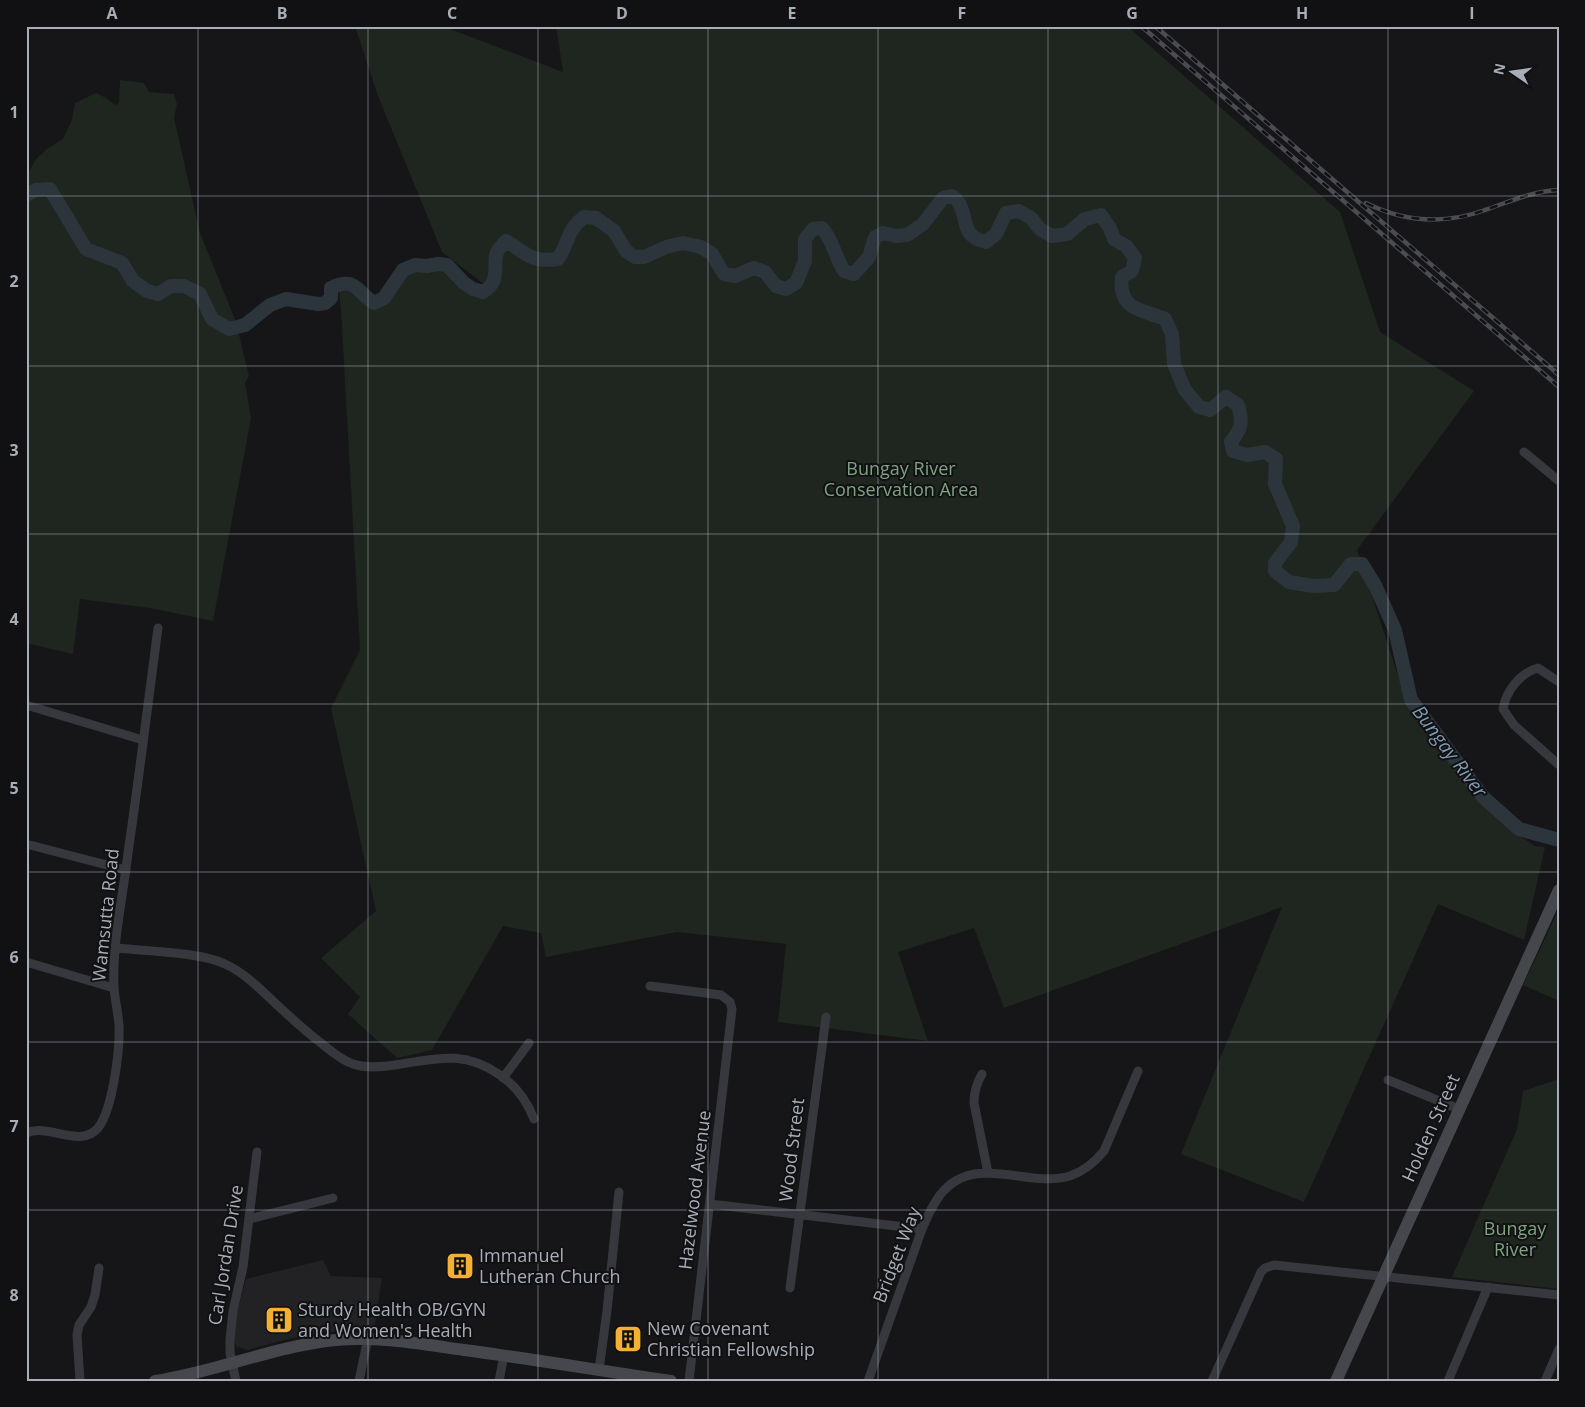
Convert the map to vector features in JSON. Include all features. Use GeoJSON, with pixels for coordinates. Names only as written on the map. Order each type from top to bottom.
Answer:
{"type":"FeatureCollection","features":[{"type":"Feature","properties":{"kind":"main road","name":"Holden Street"},"geometry":{"type":"LineString","coordinates":[[1336,1381],[1559,890]]}},
{"type":"Feature","properties":{"kind":"main road"},"geometry":{"type":"LineString","coordinates":[[155,1381],[232,1364],[291,1348],[334,1340],[368,1338],[504,1355],[670,1381]]}},
{"type":"Feature","properties":{"kind":"street"},"geometry":{"type":"LineString","coordinates":[[1524,452],[1559,481]]}},
{"type":"Feature","properties":{"kind":"street","name":"Wamsutta Road"},"geometry":{"type":"LineString","coordinates":[[26,1133],[40,1130],[85,1136],[92,1134],[103,1120],[116,1065],[119,1041],[114,988],[116,948],[158,628]]}},
{"type":"Feature","properties":{"kind":"street"},"geometry":{"type":"LineString","coordinates":[[1559,682],[1538,668],[1528,671],[1514,685],[1504,701],[1503,709],[1514,725],[1559,765]]}},
{"type":"Feature","properties":{"kind":"street"},"geometry":{"type":"LineString","coordinates":[[26,705],[143,740]]}},
{"type":"Feature","properties":{"kind":"street"},"geometry":{"type":"LineString","coordinates":[[26,844],[126,870]]}},
{"type":"Feature","properties":{"kind":"street"},"geometry":{"type":"LineString","coordinates":[[116,948],[195,956],[224,963],[246,976],[316,1039],[352,1064],[372,1067],[438,1058],[462,1058],[486,1066],[503,1078],[528,1103],[534,1119]]}},
{"type":"Feature","properties":{"kind":"street"},"geometry":{"type":"LineString","coordinates":[[26,962],[114,988]]}},
{"type":"Feature","properties":{"kind":"street","name":"Hazelwood Avenue"},"geometry":{"type":"LineString","coordinates":[[650,986],[715,994],[726,998],[730,1002],[732,1014],[689,1381]]}},
{"type":"Feature","properties":{"kind":"street","name":"Wood Street"},"geometry":{"type":"LineString","coordinates":[[790,1288],[826,1017]]}},
{"type":"Feature","properties":{"kind":"street"},"geometry":{"type":"LineString","coordinates":[[503,1078],[529,1043]]}},
{"type":"Feature","properties":{"kind":"street","name":"Bridget Way"},"geometry":{"type":"LineString","coordinates":[[868,1381],[922,1229],[930,1210],[940,1195],[950,1185],[962,1178],[988,1173],[1004,1173],[1041,1179],[1070,1176],[1086,1169],[1104,1151],[1138,1071]]}},
{"type":"Feature","properties":{"kind":"street"},"geometry":{"type":"LineString","coordinates":[[982,1074],[974,1092],[974,1103],[988,1173]]}},
{"type":"Feature","properties":{"kind":"street"},"geometry":{"type":"LineString","coordinates":[[1388,1080],[1459,1109]]}},
{"type":"Feature","properties":{"kind":"street","name":"Carl Jordan Drive"},"geometry":{"type":"LineString","coordinates":[[236,1381],[230,1353],[230,1340],[234,1308],[243,1267],[257,1152]]}},
{"type":"Feature","properties":{"kind":"street"},"geometry":{"type":"LineString","coordinates":[[599,1370],[619,1192]]}},
{"type":"Feature","properties":{"kind":"street"},"geometry":{"type":"LineString","coordinates":[[249,1219],[333,1198]]}},
{"type":"Feature","properties":{"kind":"street"},"geometry":{"type":"LineString","coordinates":[[710,1204],[922,1229]]}},
{"type":"Feature","properties":{"kind":"street"},"geometry":{"type":"LineString","coordinates":[[1212,1381],[1264,1268],[1278,1264],[1559,1295]]}},
{"type":"Feature","properties":{"kind":"street"},"geometry":{"type":"LineString","coordinates":[[80,1381],[77,1335],[79,1325],[91,1306],[95,1295],[99,1268]]}},
{"type":"Feature","properties":{"kind":"street"},"geometry":{"type":"LineString","coordinates":[[1448,1381],[1488,1287]]}},
{"type":"Feature","properties":{"kind":"street"},"geometry":{"type":"LineString","coordinates":[[359,1381],[368,1338]]}},
{"type":"Feature","properties":{"kind":"street"},"geometry":{"type":"LineString","coordinates":[[1544,1381],[1559,1349]]}},
{"type":"Feature","properties":{"kind":"street"},"geometry":{"type":"LineString","coordinates":[[499,1381],[504,1355]]}},
{"type":"Feature","properties":{"kind":"shaded area"},"geometry":{"type":"Polygon","coordinates":[[[323,1260],[331,1276],[382,1278],[374,1331],[323,1332],[247,1350],[238,1348],[234,1342],[237,1313],[246,1279],[323,1260]]]}},
{"type":"Feature","properties":{"kind":"green space","name":"Bungay River Conservation Area"},"geometry":{"type":"Polygon","coordinates":[[[355,26],[442,26],[563,72],[556,26],[1127,26],[1340,212],[1380,332],[1474,391],[1357,550],[1402,688],[1483,797],[1511,830],[1535,846],[1545,847],[1524,940],[1438,904],[1304,1202],[1181,1154],[1282,907],[1004,1008],[974,928],[898,952],[928,1041],[778,1022],[786,944],[677,932],[546,957],[541,933],[503,926],[432,1050],[397,1058],[348,1014],[360,997],[321,958],[376,911],[331,708],[360,650],[338,284],[349,284],[375,303],[384,298],[403,270],[415,265],[427,266],[438,264],[447,265],[464,283],[473,289],[483,292],[489,288],[442,252],[378,96],[355,26]]]}},
{"type":"Feature","properties":{"kind":"green space"},"geometry":{"type":"Polygon","coordinates":[[[120,80],[144,83],[149,92],[174,94],[177,104],[174,118],[200,233],[236,322],[249,376],[245,383],[251,418],[213,621],[150,608],[80,599],[73,654],[26,643],[26,177],[36,159],[63,139],[72,120],[75,103],[96,93],[115,105],[119,103],[120,80]]]}},
{"type":"Feature","properties":{"kind":"green space"},"geometry":{"type":"Polygon","coordinates":[[[1559,909],[1559,1001],[1523,985],[1559,909]]]}},
{"type":"Feature","properties":{"kind":"green space","name":"Bungay River"},"geometry":{"type":"Polygon","coordinates":[[[1559,1079],[1559,1289],[1452,1277],[1517,1129],[1523,1091],[1559,1079]]]}},
{"type":"Feature","properties":{"kind":"waterway","name":"Bungay River"},"geometry":{"type":"LineString","coordinates":[[26,195],[36,190],[50,189],[86,249],[122,263],[133,281],[147,291],[158,294],[171,286],[184,286],[200,294],[212,319],[229,329],[245,325],[270,305],[286,299],[318,304],[325,303],[331,298],[331,288],[339,285],[350,284],[374,303],[384,298],[403,270],[415,265],[447,265],[464,283],[473,289],[483,292],[494,280],[496,255],[506,241],[529,256],[541,260],[558,259],[574,227],[584,217],[596,218],[614,231],[626,251],[635,257],[644,257],[666,247],[683,243],[701,247],[712,254],[724,274],[735,276],[754,268],[765,272],[776,286],[786,289],[796,283],[805,261],[805,239],[813,229],[822,228],[829,238],[844,271],[854,274],[869,257],[875,237],[883,233],[896,236],[907,235],[923,224],[943,198],[952,196],[955,199],[960,205],[969,233],[978,240],[986,242],[996,234],[1006,213],[1019,211],[1031,218],[1040,229],[1052,236],[1067,234],[1085,219],[1101,215],[1110,228],[1114,239],[1126,246],[1135,258],[1132,271],[1122,277],[1124,296],[1133,307],[1165,319],[1172,334],[1174,364],[1185,390],[1199,407],[1210,410],[1226,397],[1238,405],[1241,416],[1237,433],[1231,442],[1233,451],[1247,455],[1265,452],[1276,459],[1275,484],[1293,526],[1291,542],[1275,563],[1275,571],[1289,582],[1314,586],[1334,585],[1351,564],[1362,564],[1375,585],[1395,630],[1411,700],[1483,797],[1519,829],[1559,840]]}},
{"type":"Feature","properties":{"kind":"railway"},"geometry":{"type":"LineString","coordinates":[[1141,26],[1559,387]]}},
{"type":"Feature","properties":{"kind":"railway"},"geometry":{"type":"LineString","coordinates":[[1155,26],[1559,375]]}},
{"type":"Feature","properties":{"kind":"railway"},"geometry":{"type":"LineString","coordinates":[[1366,203],[1410,218],[1454,218],[1470,215],[1530,195],[1559,190]]}},
{"type":"Feature","properties":{"kind":"place","name":"Immanuel Lutheran Church"},"geometry":{"type":"Point","coordinates":[460,1266]}},
{"type":"Feature","properties":{"kind":"place","name":"Sturdy Health OB/GYN and Women's Health"},"geometry":{"type":"Point","coordinates":[279,1320]}},
{"type":"Feature","properties":{"kind":"place","name":"New Covenant Christian Fellowship"},"geometry":{"type":"Point","coordinates":[628,1339]}}]}
